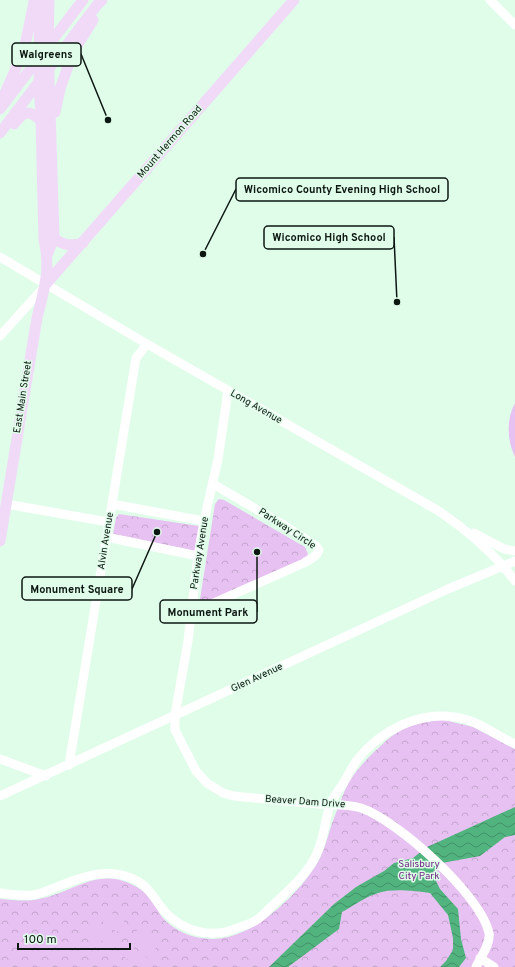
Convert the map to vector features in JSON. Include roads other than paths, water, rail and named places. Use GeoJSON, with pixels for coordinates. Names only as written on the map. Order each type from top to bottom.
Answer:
{"type":"FeatureCollection","features":[{"type":"Feature","properties":{"kind":"main road","name":"East Main Street"},"geometry":{"type":"LineString","coordinates":[[36,0],[40,58],[39,81],[44,240],[48,255]]}},
{"type":"Feature","properties":{"kind":"main road"},"geometry":{"type":"LineString","coordinates":[[0,104],[24,50],[36,0]]}},
{"type":"Feature","properties":{"kind":"main road","name":"East Main Street"},"geometry":{"type":"LineString","coordinates":[[0,541],[37,318],[46,284],[48,255],[54,238],[52,128],[48,46],[49,0]]}},
{"type":"Feature","properties":{"kind":"main road"},"geometry":{"type":"LineString","coordinates":[[0,109],[83,0]]}},
{"type":"Feature","properties":{"kind":"main road"},"geometry":{"type":"LineString","coordinates":[[0,132],[96,5],[103,0]]}},
{"type":"Feature","properties":{"kind":"main road"},"geometry":{"type":"LineString","coordinates":[[52,128],[60,89],[73,52],[101,8],[103,0]]}},
{"type":"Feature","properties":{"kind":"main road","name":"Mount Hermon Road"},"geometry":{"type":"LineString","coordinates":[[46,284],[294,0]]}},
{"type":"Feature","properties":{"kind":"main road"},"geometry":{"type":"LineString","coordinates":[[0,139],[7,134],[18,119],[25,113],[31,113],[41,121]]}},
{"type":"Feature","properties":{"kind":"main road"},"geometry":{"type":"LineString","coordinates":[[54,238],[61,244],[66,245],[72,246],[83,243]]}},
{"type":"Feature","properties":{"kind":"street"},"geometry":{"type":"LineString","coordinates":[[490,0],[515,25]]}},
{"type":"Feature","properties":{"kind":"street","name":"Long Avenue"},"geometry":{"type":"LineString","coordinates":[[0,257],[228,391],[437,510],[465,529],[504,566],[515,581]]}},
{"type":"Feature","properties":{"kind":"street"},"geometry":{"type":"LineString","coordinates":[[0,336],[46,284]]}},
{"type":"Feature","properties":{"kind":"street","name":"Alvin Avenue"},"geometry":{"type":"LineString","coordinates":[[69,765],[136,358],[147,344]]}},
{"type":"Feature","properties":{"kind":"street","name":"Parkway Avenue"},"geometry":{"type":"LineString","coordinates":[[175,715],[188,641],[198,556],[204,521],[213,484],[228,391]]}},
{"type":"Feature","properties":{"kind":"street","name":"Parkway Circle"},"geometry":{"type":"LineString","coordinates":[[191,612],[304,563],[314,558],[318,554],[319,550],[316,546],[287,527],[213,484]]}},
{"type":"Feature","properties":{"kind":"street"},"geometry":{"type":"LineString","coordinates":[[6,504],[108,522]]}},
{"type":"Feature","properties":{"kind":"street"},"geometry":{"type":"LineString","coordinates":[[112,504],[204,521]]}},
{"type":"Feature","properties":{"kind":"street"},"geometry":{"type":"LineString","coordinates":[[465,529],[504,549],[515,552]]}},
{"type":"Feature","properties":{"kind":"street"},"geometry":{"type":"LineString","coordinates":[[106,538],[198,556]]}},
{"type":"Feature","properties":{"kind":"street","name":"Glen Avenue"},"geometry":{"type":"LineString","coordinates":[[0,796],[448,589],[515,561]]}},
{"type":"Feature","properties":{"kind":"street","name":"Beaver Dam Drive"},"geometry":{"type":"LineString","coordinates":[[175,715],[175,730],[196,771],[207,783],[222,793],[234,796],[330,805],[347,805],[363,809],[396,828],[443,869],[468,894],[486,924],[489,934],[488,942],[476,967]]}},
{"type":"Feature","properties":{"kind":"street"},"geometry":{"type":"LineString","coordinates":[[0,893],[32,895],[51,890],[66,883],[92,875],[110,873],[117,874],[131,878],[151,892],[166,912],[179,924],[198,932],[218,934],[236,929],[258,919],[296,883],[310,866],[317,852],[330,805],[357,760],[370,746],[400,725],[436,716],[456,717],[478,723],[515,744]]}},
{"type":"Feature","properties":{"kind":"street"},"geometry":{"type":"LineString","coordinates":[[0,759],[46,776]]}},
{"type":"Feature","properties":{"kind":"street"},"geometry":{"type":"LineString","coordinates":[[480,958],[494,967]]}},
{"type":"Feature","properties":{"kind":"water"},"geometry":{"type":"Polygon","coordinates":[[[515,807],[515,835],[505,837],[480,856],[442,863],[432,873],[440,889],[458,909],[461,939],[466,958],[459,967],[440,967],[453,950],[453,938],[448,915],[430,893],[397,890],[384,891],[373,895],[342,912],[339,929],[288,967],[269,967],[334,904],[356,887],[384,871],[394,863],[413,858],[427,847],[515,807]]]}},
{"type":"Feature","properties":{"kind":"place","name":"Walgreens"},"geometry":{"type":"Point","coordinates":[108,120]}},
{"type":"Feature","properties":{"kind":"place","name":"Wicomico County Evening High School"},"geometry":{"type":"Point","coordinates":[203,254]}},
{"type":"Feature","properties":{"kind":"place","name":"Wicomico High School"},"geometry":{"type":"Point","coordinates":[397,302]}},
{"type":"Feature","properties":{"kind":"place","name":"Monument Square"},"geometry":{"type":"Point","coordinates":[157,532]}},
{"type":"Feature","properties":{"kind":"place","name":"Monument Park"},"geometry":{"type":"Point","coordinates":[257,552]}},
{"type":"Feature","properties":{"kind":"park label","name":"Salisbury City Park"},"geometry":{"type":"Point","coordinates":[419,870]}}]}
